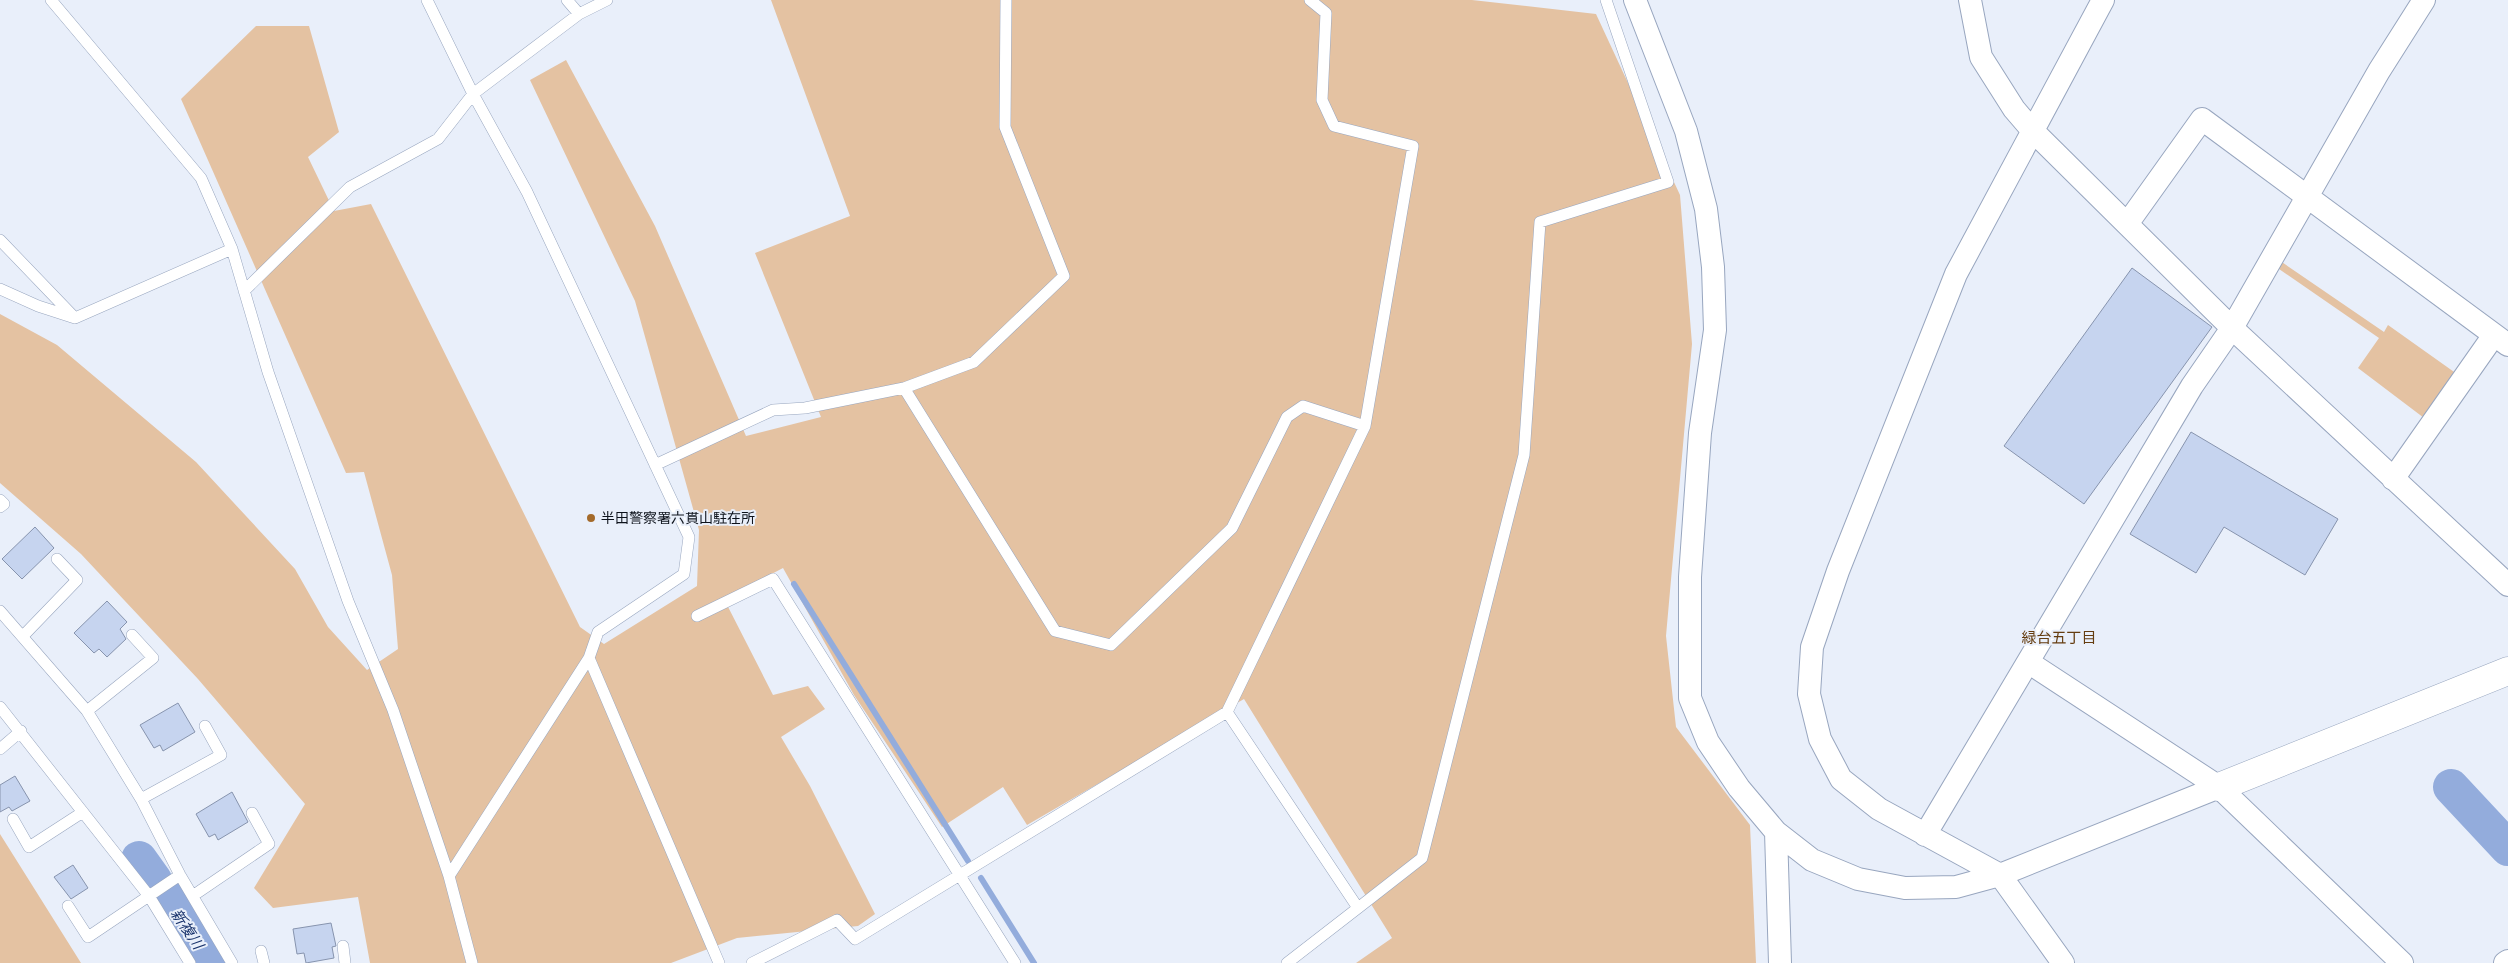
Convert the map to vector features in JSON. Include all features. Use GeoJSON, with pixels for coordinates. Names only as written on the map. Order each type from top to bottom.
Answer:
{"type":"FeatureCollection","features":[{"type":"Feature","properties":{"kind":"street"},"geometry":{"type":"LineString","coordinates":[[1635,0],[1686,131],[1706,208],[1713,267],[1715,330],[1700,433],[1690,577],[1690,698],[1708,742],[1739,788],[1776,832],[1812,860],[1858,878],[1905,888],[1956,887],[2000,875],[2508,671]]}},
{"type":"Feature","properties":{"kind":"street"},"geometry":{"type":"LineString","coordinates":[[1970,0],[1981,57],[2014,109],[2032,130],[2232,328],[2508,585]]}},
{"type":"Feature","properties":{"kind":"street"},"geometry":{"type":"LineString","coordinates":[[2063,963],[2000,875],[1879,809],[1841,779],[1820,740],[1809,694],[1812,647],[1838,571],[1956,274],[2103,0]]}},
{"type":"Feature","properties":{"kind":"street"},"geometry":{"type":"LineString","coordinates":[[1925,835],[2192,386],[2232,328],[2379,71],[2424,0]]}},
{"type":"Feature","properties":{"kind":"street"},"geometry":{"type":"LineString","coordinates":[[2127,224],[2202,119],[2501,340],[2393,479]]}},
{"type":"Feature","properties":{"kind":"street"},"geometry":{"type":"LineString","coordinates":[[2028,662],[2219,787],[2402,963]]}},
{"type":"Feature","properties":{"kind":"street"},"geometry":{"type":"LineString","coordinates":[[1776,832],[1780,963]]}},
{"type":"Feature","properties":{"kind":"lane"},"geometry":{"type":"LineString","coordinates":[[51,0],[200,178],[232,249],[268,372],[348,601],[394,710],[449,876],[472,963]]}},
{"type":"Feature","properties":{"kind":"lane"},"geometry":{"type":"LineString","coordinates":[[427,0],[473,94],[527,192],[689,537],[684,574],[598,632],[589,658],[449,876]]}},
{"type":"Feature","properties":{"kind":"lane"},"geometry":{"type":"LineString","coordinates":[[567,0],[579,14]]}},
{"type":"Feature","properties":{"kind":"lane"},"geometry":{"type":"LineString","coordinates":[[244,291],[350,187],[438,139],[473,94],[579,14],[607,0]]}},
{"type":"Feature","properties":{"kind":"lane"},"geometry":{"type":"LineString","coordinates":[[655,465],[773,410],[805,408],[904,388],[974,362],[1064,276],[1005,127],[1006,0]]}},
{"type":"Feature","properties":{"kind":"lane"},"geometry":{"type":"LineString","coordinates":[[752,963],[837,920],[856,939],[959,874],[1226,712],[1365,426],[1413,146],[1334,126],[1322,100],[1326,13],[1310,0]]}},
{"type":"Feature","properties":{"kind":"lane"},"geometry":{"type":"LineString","coordinates":[[1287,963],[1422,858],[1524,455],[1540,222],[1668,182],[1606,0]]}},
{"type":"Feature","properties":{"kind":"lane"},"geometry":{"type":"LineString","coordinates":[[0,240],[75,318]]}},
{"type":"Feature","properties":{"kind":"lane"},"geometry":{"type":"LineString","coordinates":[[0,289],[38,306],[75,318],[232,249]]}},
{"type":"Feature","properties":{"kind":"lane"},"geometry":{"type":"LineString","coordinates":[[904,388],[1055,631],[1111,645],[1232,528],[1287,417],[1303,406],[1365,426]]}},
{"type":"Feature","properties":{"kind":"lane"},"geometry":{"type":"LineString","coordinates":[[0,500],[4,504],[0,507]]}},
{"type":"Feature","properties":{"kind":"lane"},"geometry":{"type":"LineString","coordinates":[[23,636],[77,580],[56,559]]}},
{"type":"Feature","properties":{"kind":"lane"},"geometry":{"type":"LineString","coordinates":[[697,616],[773,579],[1015,963]]}},
{"type":"Feature","properties":{"kind":"lane"},"geometry":{"type":"LineString","coordinates":[[0,611],[87,711],[141,799],[180,875],[194,895],[232,963]]}},
{"type":"Feature","properties":{"kind":"lane"},"geometry":{"type":"LineString","coordinates":[[87,711],[152,658],[132,635]]}},
{"type":"Feature","properties":{"kind":"lane"},"geometry":{"type":"LineString","coordinates":[[589,658],[719,963]]}},
{"type":"Feature","properties":{"kind":"lane"},"geometry":{"type":"LineString","coordinates":[[0,707],[149,896],[190,963]]}},
{"type":"Feature","properties":{"kind":"lane"},"geometry":{"type":"LineString","coordinates":[[1226,712],[1358,908]]}},
{"type":"Feature","properties":{"kind":"lane"},"geometry":{"type":"LineString","coordinates":[[141,799],[221,755],[205,726]]}},
{"type":"Feature","properties":{"kind":"lane"},"geometry":{"type":"LineString","coordinates":[[0,749],[21,732]]}},
{"type":"Feature","properties":{"kind":"lane"},"geometry":{"type":"LineString","coordinates":[[13,819],[30,847],[83,812]]}},
{"type":"Feature","properties":{"kind":"lane"},"geometry":{"type":"LineString","coordinates":[[194,895],[269,844],[252,812]]}},
{"type":"Feature","properties":{"kind":"lane"},"geometry":{"type":"LineString","coordinates":[[68,906],[88,937],[180,875]]}},
{"type":"Feature","properties":{"kind":"lane"},"geometry":{"type":"LineString","coordinates":[[343,946],[345,963]]}},
{"type":"Feature","properties":{"kind":"lane"},"geometry":{"type":"LineString","coordinates":[[262,951],[264,963]]}},
{"type":"Feature","properties":{"kind":"shaded area"},"geometry":{"type":"Polygon","coordinates":[[[771,0],[1472,0],[1596,14],[1680,195],[1692,344],[1666,636],[1676,727],[1750,825],[1756,963],[1356,963],[1392,938],[1244,699],[1027,825],[1003,787],[942,827],[854,695],[783,568],[724,599],[773,695],[808,686],[825,709],[781,737],[810,786],[875,914],[858,926],[737,938],[671,963],[370,963],[358,897],[273,908],[254,888],[305,804],[198,679],[81,554],[0,483],[0,314],[57,345],[196,462],[295,569],[328,627],[367,670],[398,649],[392,575],[364,472],[346,473],[181,99],[256,26],[309,26],[339,132],[308,157],[334,211],[371,204],[580,627],[604,644],[697,586],[699,530],[635,301],[530,80],[566,60],[655,226],[746,436],[821,417],[755,253],[850,216],[771,0]]]}},
{"type":"Feature","properties":{"kind":"shaded area"},"geometry":{"type":"Polygon","coordinates":[[[2273,256],[2384,332],[2388,325],[2464,379],[2432,424],[2358,368],[2379,338],[2269,262],[2273,256]]]}},
{"type":"Feature","properties":{"kind":"shaded area"},"geometry":{"type":"Polygon","coordinates":[[[0,834],[81,963],[0,963],[0,834]]]}},
{"type":"Feature","properties":{"kind":"building"},"geometry":{"type":"Polygon","coordinates":[[[2132,268],[2212,327],[2084,504],[2004,446],[2132,268]]]}},
{"type":"Feature","properties":{"kind":"building"},"geometry":{"type":"Polygon","coordinates":[[[2191,432],[2338,519],[2305,575],[2224,527],[2196,573],[2130,534],[2191,432]]]}},
{"type":"Feature","properties":{"kind":"building"},"geometry":{"type":"Polygon","coordinates":[[[35,527],[54,548],[22,579],[2,559],[35,527]]]}},
{"type":"Feature","properties":{"kind":"building"},"geometry":{"type":"Polygon","coordinates":[[[107,601],[127,622],[120,629],[126,639],[107,657],[99,649],[94,653],[74,633],[107,601]]]}},
{"type":"Feature","properties":{"kind":"building"},"geometry":{"type":"Polygon","coordinates":[[[178,703],[195,732],[163,751],[160,745],[154,748],[140,725],[178,703]]]}},
{"type":"Feature","properties":{"kind":"building"},"geometry":{"type":"Polygon","coordinates":[[[15,776],[30,801],[12,811],[9,807],[0,812],[0,785],[15,776]]]}},
{"type":"Feature","properties":{"kind":"building"},"geometry":{"type":"Polygon","coordinates":[[[232,792],[248,822],[218,840],[215,834],[209,837],[196,814],[232,792]]]}},
{"type":"Feature","properties":{"kind":"building"},"geometry":{"type":"Polygon","coordinates":[[[73,865],[88,888],[71,899],[54,877],[73,865]]]}},
{"type":"Feature","properties":{"kind":"building"},"geometry":{"type":"Polygon","coordinates":[[[331,923],[336,946],[332,947],[334,958],[306,963],[304,953],[297,954],[293,929],[331,923]]]}},
{"type":"Feature","properties":{"kind":"waterway"},"geometry":{"type":"LineString","coordinates":[[794,584],[968,861]]}},
{"type":"Feature","properties":{"kind":"waterway"},"geometry":{"type":"LineString","coordinates":[[2451,787],[2508,848]]}},
{"type":"Feature","properties":{"kind":"waterway","name":"新複川"},"geometry":{"type":"LineString","coordinates":[[139,859],[154,880]]}},
{"type":"Feature","properties":{"kind":"waterway"},"geometry":{"type":"LineString","coordinates":[[981,878],[1034,963]]}},
{"type":"Feature","properties":{"kind":"waterway","name":"新複川"},"geometry":{"type":"LineString","coordinates":[[165,895],[210,963]]}},
{"type":"Feature","properties":{"kind":"place","name":"半田警察署六貫山駐在所"},"geometry":{"type":"Point","coordinates":[591,518]}},
{"type":"Feature","properties":{"kind":"district","name":"緑台五丁目"},"geometry":{"type":"Point","coordinates":[2059,638]}}]}
